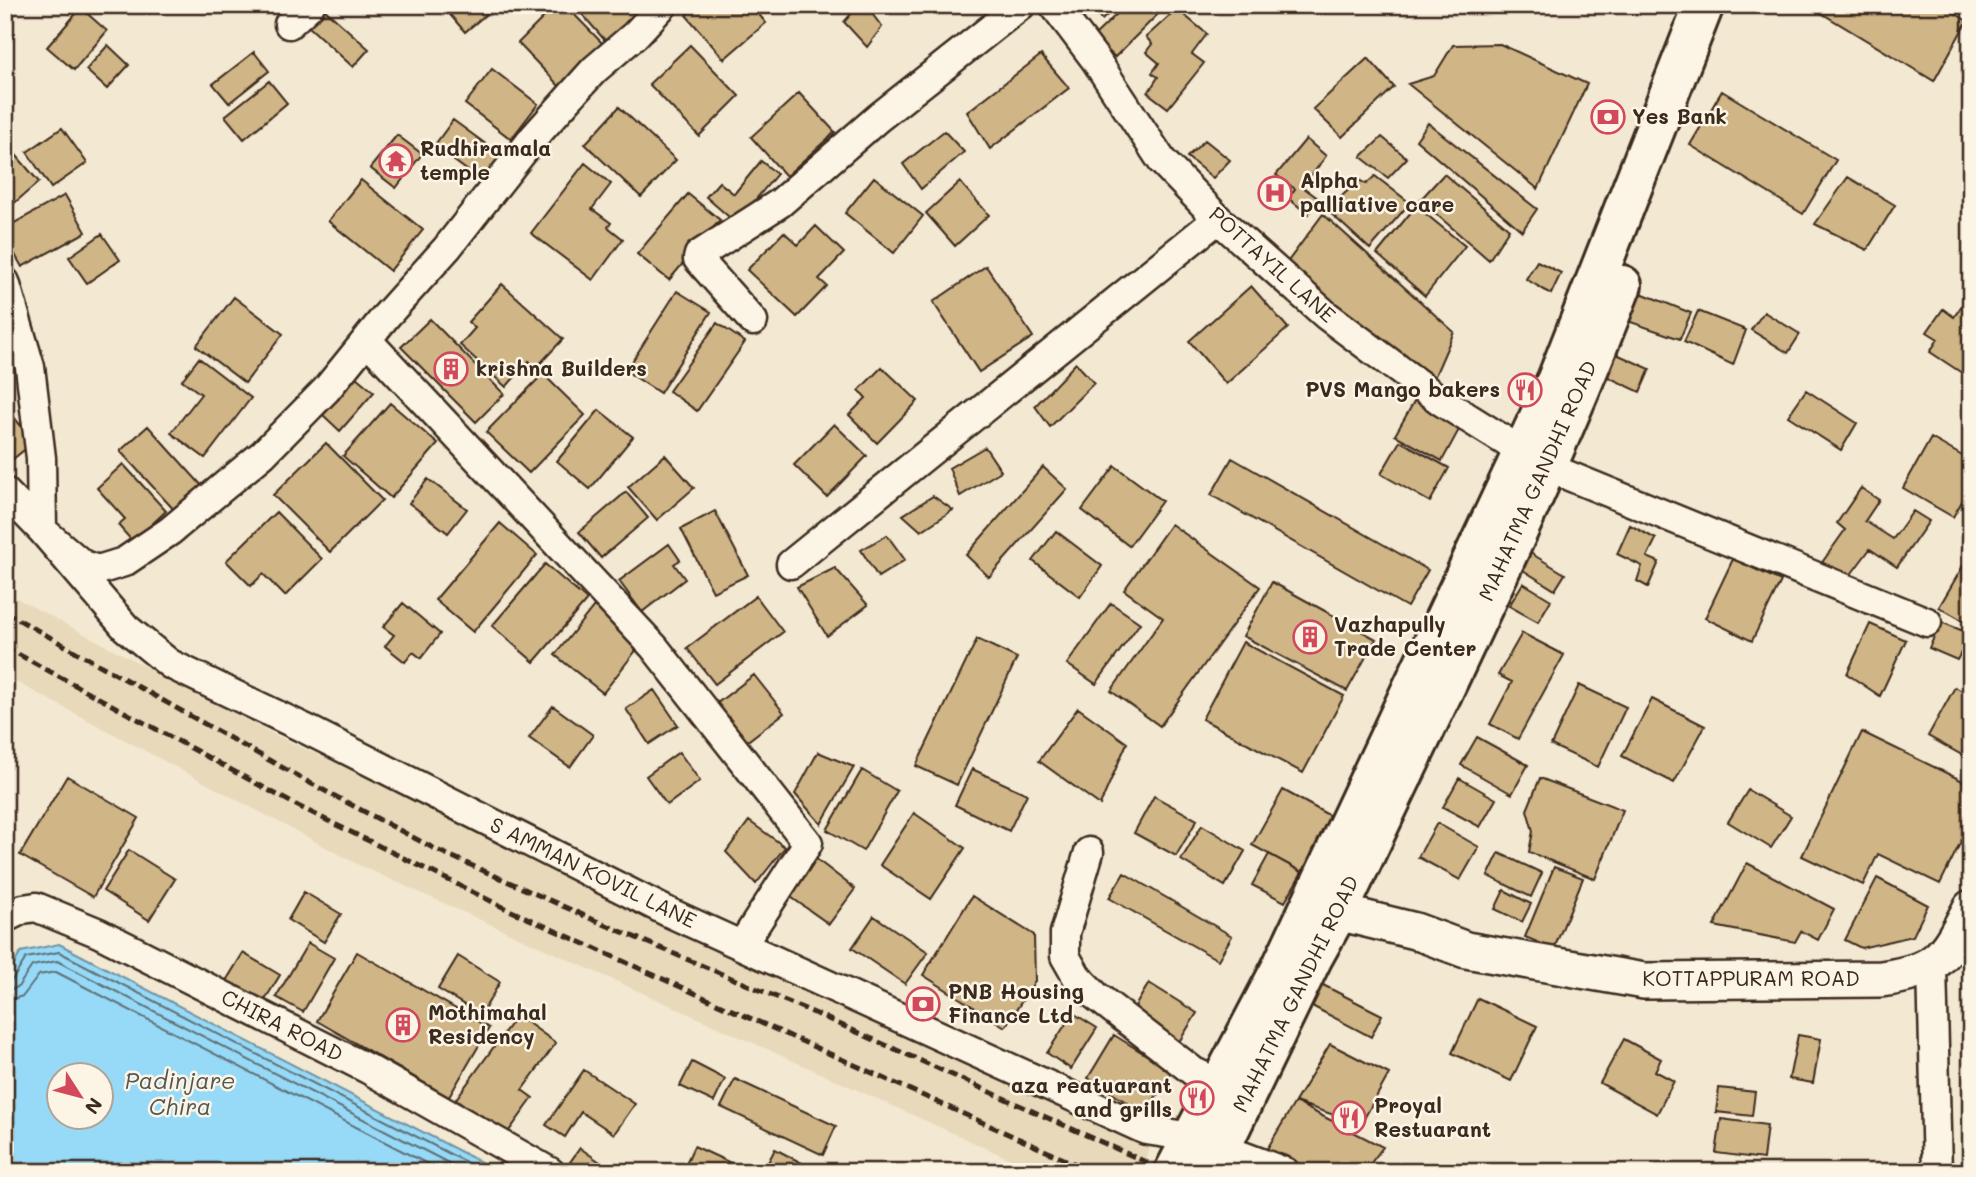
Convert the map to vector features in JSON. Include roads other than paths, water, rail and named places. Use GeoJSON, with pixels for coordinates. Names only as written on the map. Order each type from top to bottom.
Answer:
{"type":"FeatureCollection","features":[{"type":"Feature","properties":{"kind":"main road","name":"MAHATMA GANDHI ROAD"},"geometry":{"type":"LineString","coordinates":[[1535,459],[1557,379],[1704,5]]}},
{"type":"Feature","properties":{"kind":"main road","name":"MAHATMA GANDHI ROAD"},"geometry":{"type":"LineString","coordinates":[[1196,1157],[1220,1084],[1280,970],[1325,907],[1535,459],[1593,360],[1728,5]]}},
{"type":"Feature","properties":{"kind":"main road","name":"MAHATMA GANDHI ROAD"},"geometry":{"type":"LineString","coordinates":[[1196,1157],[1313,957],[1325,907]]}},
{"type":"Feature","properties":{"kind":"street"},"geometry":{"type":"LineString","coordinates":[[5,492],[42,530],[83,565],[98,570],[124,562],[170,531],[262,454],[326,390],[447,248],[536,136],[594,70],[635,35],[663,5]]}},
{"type":"Feature","properties":{"kind":"street"},"geometry":{"type":"LineString","coordinates":[[753,321],[698,259],[699,255],[780,203],[878,118],[1021,5]]}},
{"type":"Feature","properties":{"kind":"street","name":"POTTAYIL LANE"},"geometry":{"type":"LineString","coordinates":[[1054,5],[1095,59],[1162,161],[1218,219],[1326,315],[1441,401],[1535,459],[1927,622]]}},
{"type":"Feature","properties":{"kind":"street"},"geometry":{"type":"LineString","coordinates":[[791,564],[1218,219]]}},
{"type":"Feature","properties":{"kind":"street"},"geometry":{"type":"LineString","coordinates":[[5,282],[30,367],[41,458],[42,530]]}},
{"type":"Feature","properties":{"kind":"street"},"geometry":{"type":"LineString","coordinates":[[367,340],[654,647],[808,844],[742,945]]}},
{"type":"Feature","properties":{"kind":"street","name":"S AMMAN KOVIL LANE"},"geometry":{"type":"LineString","coordinates":[[42,530],[126,628],[170,664],[308,730],[668,912],[1146,1130],[1196,1157],[1285,1172]]}},
{"type":"Feature","properties":{"kind":"street"},"geometry":{"type":"LineString","coordinates":[[1089,852],[1065,933],[1065,956],[1077,977],[1096,996],[1194,1072],[1220,1084]]}},
{"type":"Feature","properties":{"kind":"street","name":"CHIRA ROAD"},"geometry":{"type":"LineString","coordinates":[[5,918],[23,909],[36,907],[99,933],[368,1069],[550,1172]]}},
{"type":"Feature","properties":{"kind":"street","name":"KOTTAPPURAM ROAD"},"geometry":{"type":"LineString","coordinates":[[1325,907],[1415,931],[1466,950],[1644,982],[1881,979],[1907,975],[1933,965]]}},
{"type":"Feature","properties":{"kind":"street"},"geometry":{"type":"LineString","coordinates":[[1937,1172],[1933,965],[1948,950],[1971,908]]}},
{"type":"Feature","properties":{"kind":"water","name":"Padinjare Chira"},"geometry":{"type":"Polygon","coordinates":[[[59,944],[500,1172],[5,1172],[5,980],[21,952],[59,944]]]}},
{"type":"Feature","properties":{"kind":"railway"},"geometry":{"type":"LineString","coordinates":[[5,612],[310,783],[437,850],[819,1015],[1168,1172]]}},
{"type":"Feature","properties":{"kind":"railway"},"geometry":{"type":"LineString","coordinates":[[5,647],[294,804],[507,909],[1093,1172]]}},
{"type":"Feature","properties":{"kind":"place","name":"Yes Bank"},"geometry":{"type":"Point","coordinates":[1608,117]}},
{"type":"Feature","properties":{"kind":"place","name":"Rudhiramala temple"},"geometry":{"type":"Point","coordinates":[396,161]}},
{"type":"Feature","properties":{"kind":"place","name":"Alpha palliative care"},"geometry":{"type":"Point","coordinates":[1275,193]}},
{"type":"Feature","properties":{"kind":"place","name":"krishna Builders"},"geometry":{"type":"Point","coordinates":[451,369]}},
{"type":"Feature","properties":{"kind":"place","name":"PVS Mango bakers"},"geometry":{"type":"Point","coordinates":[1525,390]}},
{"type":"Feature","properties":{"kind":"place","name":"Vazhapully Trade Center"},"geometry":{"type":"Point","coordinates":[1310,637]}},
{"type":"Feature","properties":{"kind":"place","name":"PNB Housing Finance Ltd"},"geometry":{"type":"Point","coordinates":[923,1004]}},
{"type":"Feature","properties":{"kind":"place","name":"Mothimahal Residency"},"geometry":{"type":"Point","coordinates":[403,1025]}},
{"type":"Feature","properties":{"kind":"place","name":"aza reatuarant and grills"},"geometry":{"type":"Point","coordinates":[1197,1098]}},
{"type":"Feature","properties":{"kind":"place","name":"Proyal Restuarant"},"geometry":{"type":"Point","coordinates":[1349,1118]}}]}
